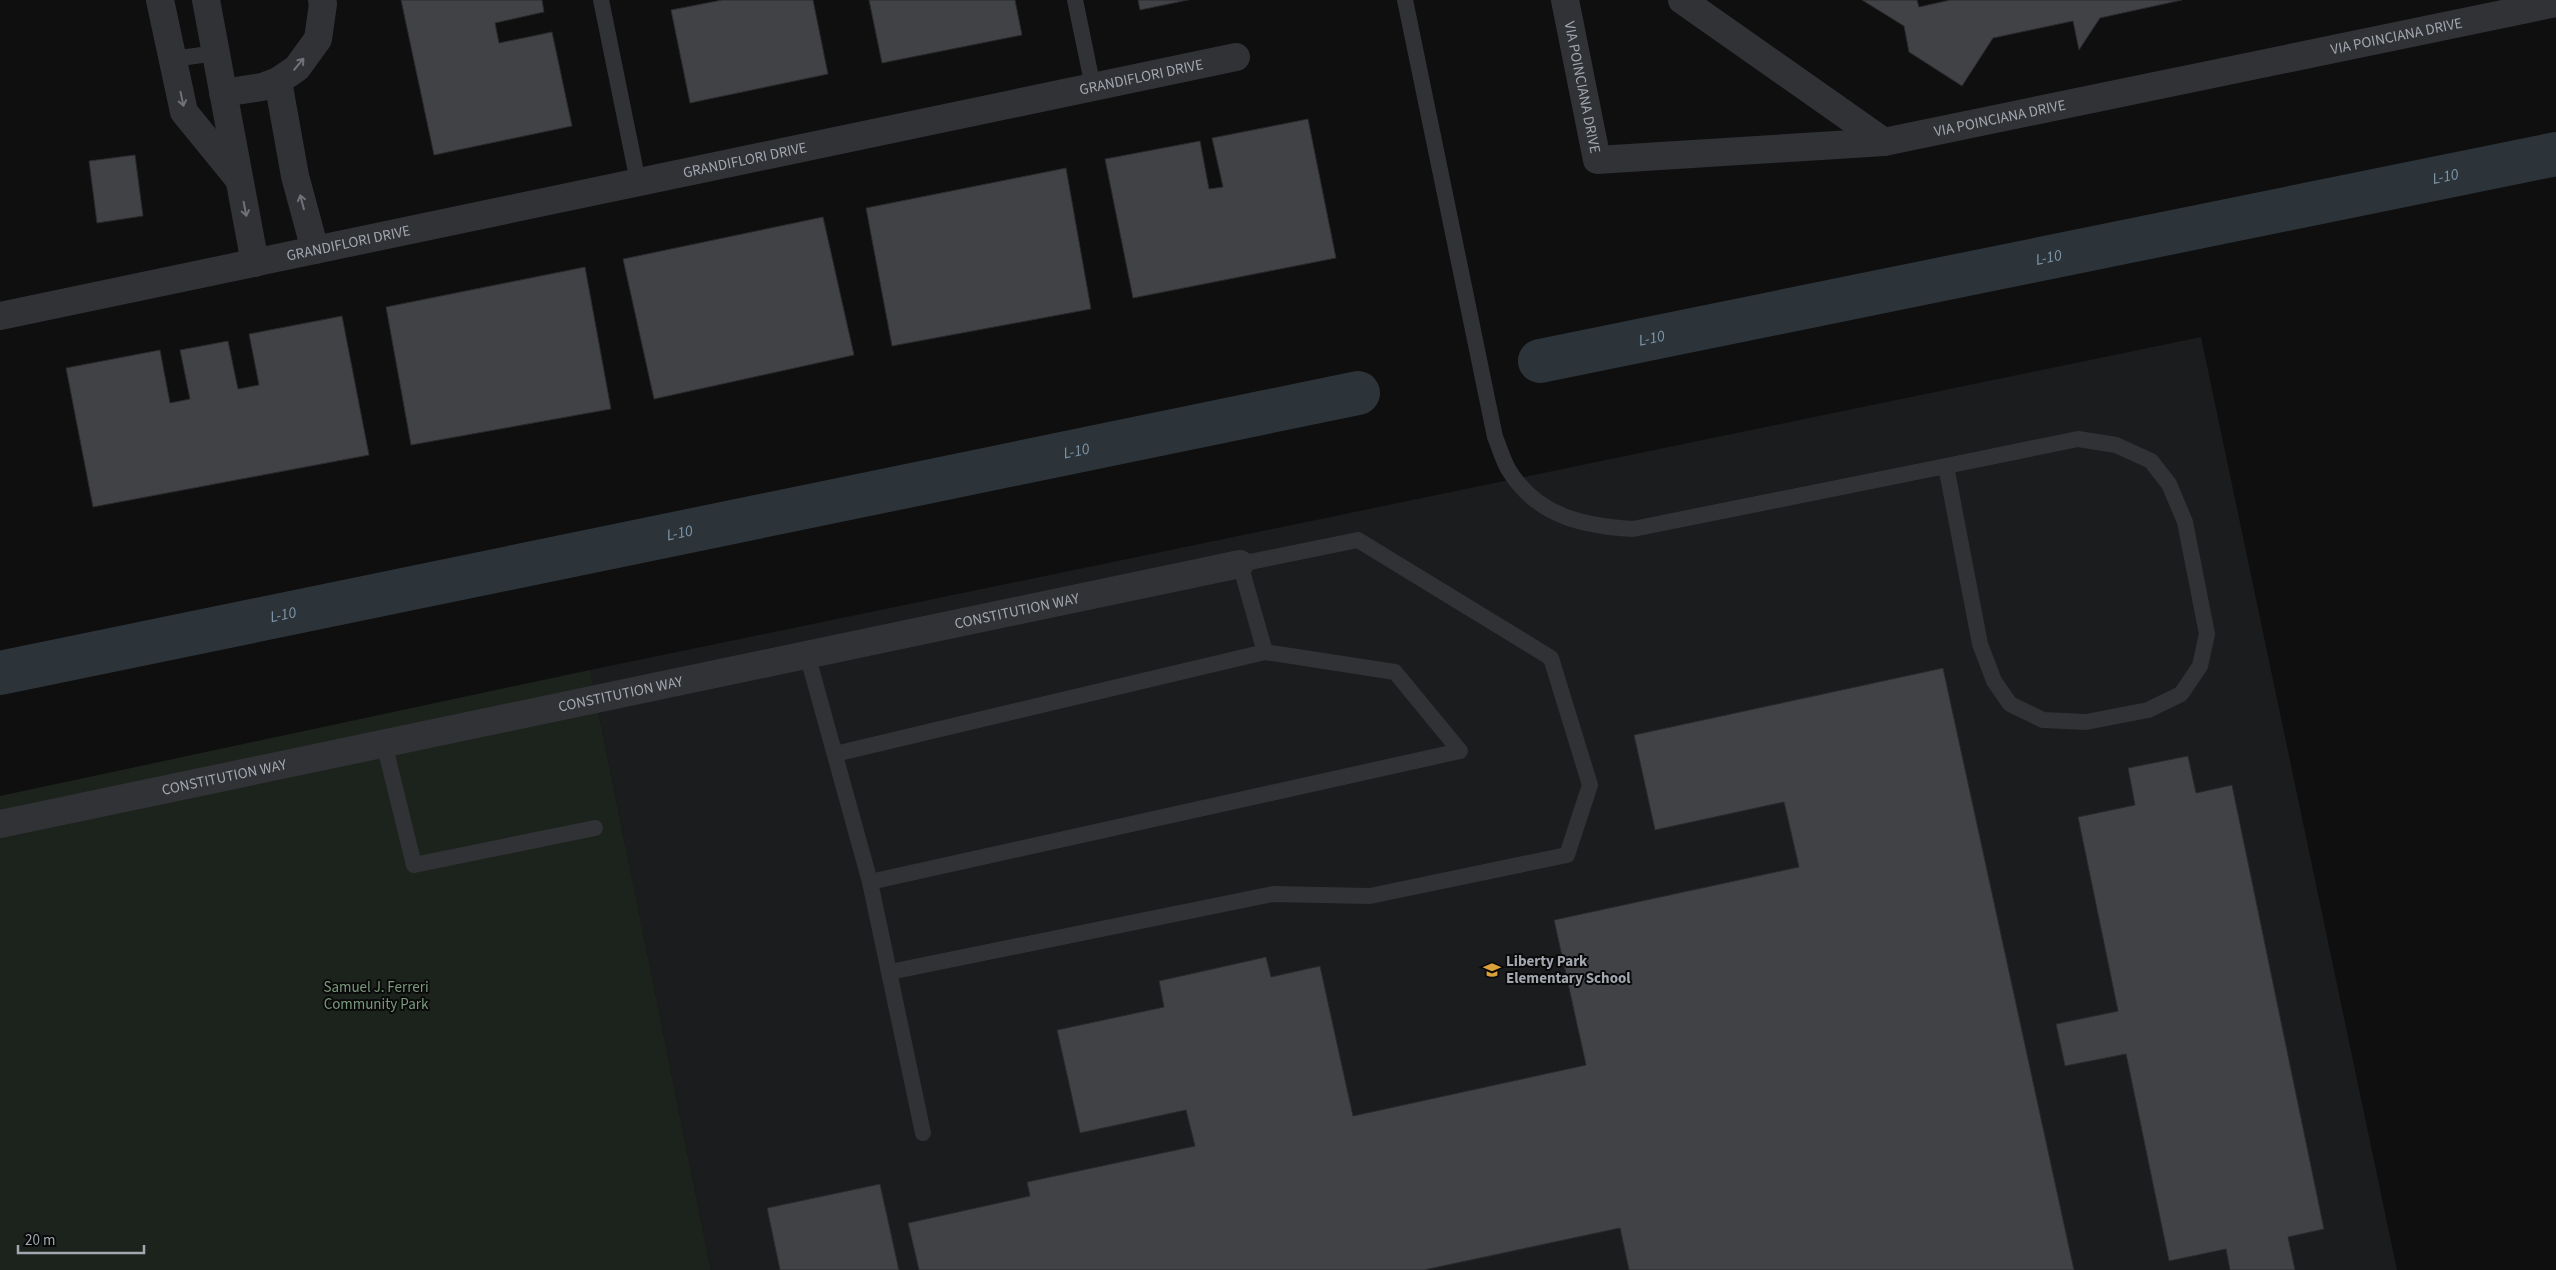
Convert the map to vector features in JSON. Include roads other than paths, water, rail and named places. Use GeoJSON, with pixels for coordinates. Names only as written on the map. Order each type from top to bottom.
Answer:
{"type":"FeatureCollection","features":[{"type":"Feature","properties":{"kind":"street"},"geometry":{"type":"LineString","coordinates":[[160,0],[184,112],[239,179]]}},
{"type":"Feature","properties":{"kind":"street"},"geometry":{"type":"LineString","coordinates":[[206,0],[255,263]]}},
{"type":"Feature","properties":{"kind":"street"},"geometry":{"type":"LineString","coordinates":[[223,93],[262,87],[278,81],[297,68],[318,39],[322,0]]}},
{"type":"Feature","properties":{"kind":"street","name":"VIA POINCIANA DRIVE"},"geometry":{"type":"LineString","coordinates":[[1565,0],[1597,160],[1884,142],[2556,3]]}},
{"type":"Feature","properties":{"kind":"street"},"geometry":{"type":"LineString","coordinates":[[1682,0],[1884,142]]}},
{"type":"Feature","properties":{"kind":"street","name":"GRANDIFLORI DRIVE"},"geometry":{"type":"LineString","coordinates":[[0,316],[1236,57]]}},
{"type":"Feature","properties":{"kind":"street"},"geometry":{"type":"LineString","coordinates":[[278,81],[294,176],[314,250]]}},
{"type":"Feature","properties":{"kind":"street","name":"CONSTITUTION WAY"},"geometry":{"type":"LineString","coordinates":[[0,824],[1240,564]]}},
{"type":"Feature","properties":{"kind":"lane"},"geometry":{"type":"LineString","coordinates":[[601,0],[638,182]]}},
{"type":"Feature","properties":{"kind":"lane"},"geometry":{"type":"LineString","coordinates":[[1074,0],[1093,87]]}},
{"type":"Feature","properties":{"kind":"lane"},"geometry":{"type":"LineString","coordinates":[[1406,0],[1495,437],[1510,472],[1532,498],[1564,518],[1598,527],[1633,529],[2078,439],[2116,445],[2151,461],[2169,484],[2185,522],[2207,634],[2200,666],[2181,694],[2148,710],[2086,722],[2043,720],[2010,704],[1994,681],[1980,644],[1946,466]]}},
{"type":"Feature","properties":{"kind":"lane"},"geometry":{"type":"LineString","coordinates":[[173,59],[216,53]]}},
{"type":"Feature","properties":{"kind":"lane"},"geometry":{"type":"LineString","coordinates":[[890,972],[1273,894],[1370,896],[1567,855],[1590,785],[1551,658],[1358,540],[1240,564],[1264,652]]}},
{"type":"Feature","properties":{"kind":"lane"},"geometry":{"type":"LineString","coordinates":[[835,754],[1264,652],[1395,672],[1460,751],[870,882]]}},
{"type":"Feature","properties":{"kind":"lane"},"geometry":{"type":"LineString","coordinates":[[807,654],[870,882],[923,1133]]}},
{"type":"Feature","properties":{"kind":"lane"},"geometry":{"type":"LineString","coordinates":[[384,743],[414,865],[595,828]]}},
{"type":"Feature","properties":{"kind":"waterway","name":"L-10"},"geometry":{"type":"LineString","coordinates":[[1540,361],[2556,154]]}},
{"type":"Feature","properties":{"kind":"waterway","name":"L-10"},"geometry":{"type":"LineString","coordinates":[[0,673],[1358,393]]}},
{"type":"Feature","properties":{"kind":"place","name":"Liberty Park Elementary School"},"geometry":{"type":"Point","coordinates":[1492,970]}},
{"type":"Feature","properties":{"kind":"park label","name":"Samuel J. Ferreri Community Park"},"geometry":{"type":"Point","coordinates":[376,996]}}]}
